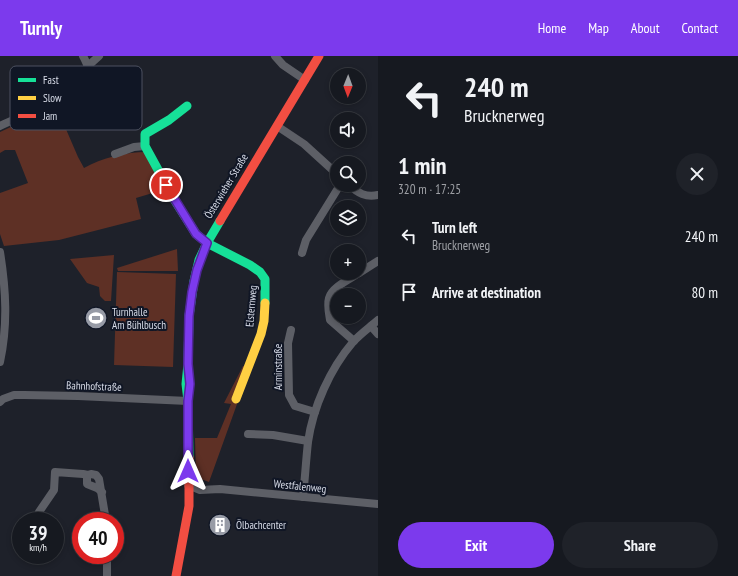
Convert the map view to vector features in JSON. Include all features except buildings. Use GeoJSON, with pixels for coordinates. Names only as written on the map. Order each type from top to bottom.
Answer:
{"type":"FeatureCollection","features":[{"type":"Feature","properties":{"kind":"street"},"geometry":{"type":"LineString","coordinates":[[83,56],[89,65],[98,56]]}},
{"type":"Feature","properties":{"kind":"street"},"geometry":{"type":"LineString","coordinates":[[275,56],[282,65],[304,80]]}},
{"type":"Feature","properties":{"kind":"street","name":"Österwieher Straße"},"geometry":{"type":"LineString","coordinates":[[176,576],[190,494],[188,485],[188,401],[190,384],[188,364],[188,328],[192,292],[199,260],[207,243],[319,56]]}},
{"type":"Feature","properties":{"kind":"street"},"geometry":{"type":"LineString","coordinates":[[187,106],[169,120],[145,134],[144,141],[145,146],[174,199],[196,234],[207,243]]}},
{"type":"Feature","properties":{"kind":"street"},"geometry":{"type":"LineString","coordinates":[[0,126],[10,121]]}},
{"type":"Feature","properties":{"kind":"street"},"geometry":{"type":"LineString","coordinates":[[277,126],[304,144],[330,168]]}},
{"type":"Feature","properties":{"kind":"street"},"geometry":{"type":"LineString","coordinates":[[115,154],[134,147],[145,146]]}},
{"type":"Feature","properties":{"kind":"street"},"geometry":{"type":"LineString","coordinates":[[302,252],[306,240],[336,192]]}},
{"type":"Feature","properties":{"kind":"street"},"geometry":{"type":"LineString","coordinates":[[358,192],[365,196],[378,195]]}},
{"type":"Feature","properties":{"kind":"street","name":"Elsternweg"},"geometry":{"type":"LineString","coordinates":[[207,243],[250,265],[260,272],[265,279],[264,321],[261,334],[236,399]]}},
{"type":"Feature","properties":{"kind":"street"},"geometry":{"type":"LineString","coordinates":[[0,252],[6,294],[0,362]]}},
{"type":"Feature","properties":{"kind":"street"},"geometry":{"type":"LineString","coordinates":[[366,269],[378,261]]}},
{"type":"Feature","properties":{"kind":"street"},"geometry":{"type":"LineString","coordinates":[[349,280],[336,289],[330,296],[328,303],[330,320],[354,341]]}},
{"type":"Feature","properties":{"kind":"street"},"geometry":{"type":"LineString","coordinates":[[303,497],[308,440],[315,412],[339,360],[354,341],[378,320]]}},
{"type":"Feature","properties":{"kind":"street"},"geometry":{"type":"LineString","coordinates":[[371,326],[378,334]]}},
{"type":"Feature","properties":{"kind":"street","name":"Arminstraße"},"geometry":{"type":"LineString","coordinates":[[291,330],[288,343],[289,395],[295,406],[315,412]]}},
{"type":"Feature","properties":{"kind":"street","name":"Bahnhofstraße"},"geometry":{"type":"LineString","coordinates":[[1,398],[14,395],[38,395],[188,401]]}},
{"type":"Feature","properties":{"kind":"street"},"geometry":{"type":"LineString","coordinates":[[248,434],[273,435],[308,440]]}},
{"type":"Feature","properties":{"kind":"street"},"geometry":{"type":"LineString","coordinates":[[39,512],[54,490],[55,472],[96,475],[99,479],[105,512]]}},
{"type":"Feature","properties":{"kind":"street","name":"Westfalenweg"},"geometry":{"type":"LineString","coordinates":[[188,485],[200,490],[220,488],[378,504]]}},
{"type":"Feature","properties":{"kind":"street"},"geometry":{"type":"LineString","coordinates":[[107,564],[108,576]]}},
{"type":"Feature","properties":{"kind":"shaded area"},"geometry":{"type":"Polygon","coordinates":[[[10,127],[10,130],[66,130],[84,168],[98,161],[114,156],[146,152],[166,189],[136,198],[141,219],[59,240],[4,246],[0,234],[0,193],[28,183],[15,150],[5,150],[0,153],[0,132],[10,127]]]}},
{"type":"Feature","properties":{"kind":"shaded area"},"geometry":{"type":"Polygon","coordinates":[[[177,249],[178,271],[118,271],[117,268],[177,249]]]}},
{"type":"Feature","properties":{"kind":"shaded area"},"geometry":{"type":"Polygon","coordinates":[[[114,255],[111,301],[105,301],[100,296],[99,287],[87,283],[70,259],[114,255]]]}},
{"type":"Feature","properties":{"kind":"shaded area"},"geometry":{"type":"Polygon","coordinates":[[[117,272],[176,274],[173,367],[114,365],[117,272]]]}},
{"type":"Feature","properties":{"kind":"shaded area"},"geometry":{"type":"Polygon","coordinates":[[[243,366],[250,368],[209,482],[198,478],[196,475],[195,438],[217,438],[231,404],[224,403],[243,366]]]}},
{"type":"Feature","properties":{"kind":"traffic: fast"},"geometry":{"type":"LineString","coordinates":[[187,106],[169,120],[145,134],[145,146],[174,199],[196,234],[207,243],[250,265],[260,272],[265,279],[265,303]]}},
{"type":"Feature","properties":{"kind":"traffic: fast"},"geometry":{"type":"LineString","coordinates":[[189,457],[188,401],[186,384],[189,316],[194,281],[199,260],[220,221]]}},
{"type":"Feature","properties":{"kind":"traffic: slow"},"geometry":{"type":"LineString","coordinates":[[236,399],[261,334],[264,321],[265,303]]}},
{"type":"Feature","properties":{"kind":"traffic: jam"},"geometry":{"type":"LineString","coordinates":[[220,221],[319,56]]}},
{"type":"Feature","properties":{"kind":"traffic: jam"},"geometry":{"type":"LineString","coordinates":[[176,576],[189,506],[189,457]]}},
{"type":"Feature","properties":{"kind":"place","name":"Turnhalle Am Bühlbusch"},"geometry":{"type":"Point","coordinates":[96,318]}},
{"type":"Feature","properties":{"kind":"place","name":"Ölbachcenter"},"geometry":{"type":"Point","coordinates":[220,525]}},
{"type":"Feature","properties":{"kind":"route"},"geometry":{"type":"LineString","coordinates":[[166,185],[196,234],[207,243],[199,260],[192,292],[188,328],[190,388],[188,401],[188,471]]}}]}
